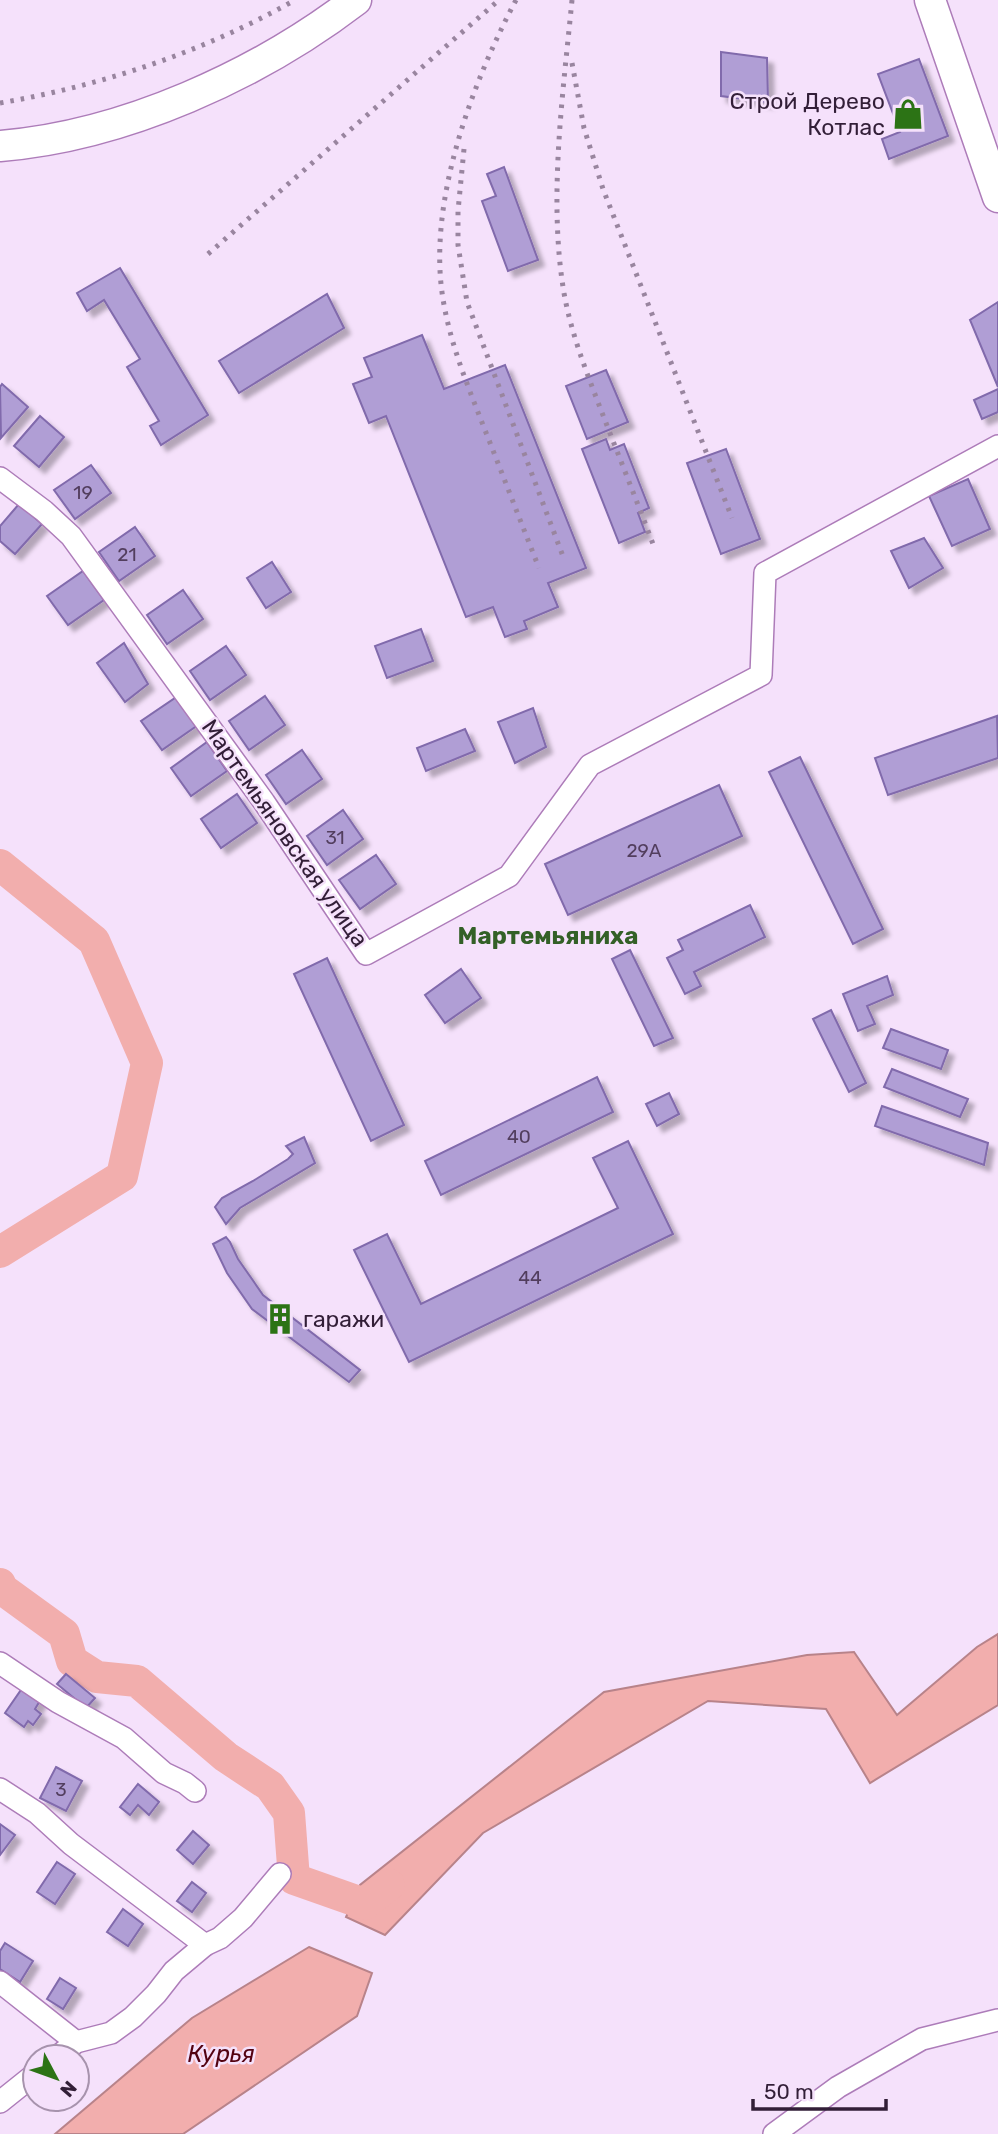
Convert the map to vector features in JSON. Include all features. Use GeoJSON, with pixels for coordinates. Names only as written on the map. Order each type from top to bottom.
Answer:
{"type":"FeatureCollection","features":[{"type":"Feature","properties":{"kind":"main road"},"geometry":{"type":"LineString","coordinates":[[0,146],[22,144],[112,124],[212,87],[302,38],[356,0]]}},
{"type":"Feature","properties":{"kind":"main road"},"geometry":{"type":"LineString","coordinates":[[930,0],[998,197]]}},
{"type":"Feature","properties":{"kind":"street","name":"Мартемьяновская улица"},"geometry":{"type":"LineString","coordinates":[[0,478],[44,511],[71,536],[264,802],[366,954],[509,876],[590,765],[761,676],[765,573],[998,446]]}},
{"type":"Feature","properties":{"kind":"street"},"geometry":{"type":"LineString","coordinates":[[0,1663],[58,1702],[124,1738],[164,1773],[195,1791]]}},
{"type":"Feature","properties":{"kind":"street"},"geometry":{"type":"LineString","coordinates":[[0,1789],[37,1813],[71,1844],[205,1945]]}},
{"type":"Feature","properties":{"kind":"street"},"geometry":{"type":"LineString","coordinates":[[0,1982],[76,2042],[111,2033],[156,1994],[174,1971],[205,1945],[220,1938],[243,1919],[281,1874]]}},
{"type":"Feature","properties":{"kind":"street"},"geometry":{"type":"LineString","coordinates":[[774,2134],[838,2087],[922,2039],[998,2020]]}},
{"type":"Feature","properties":{"kind":"street"},"geometry":{"type":"LineString","coordinates":[[0,2102],[21,2085]]}},
{"type":"Feature","properties":{"kind":"water"},"geometry":{"type":"Polygon","coordinates":[[[998,1634],[998,1705],[870,1783],[826,1709],[708,1701],[483,1833],[385,1935],[346,1917],[360,1885],[604,1692],[807,1655],[854,1652],[897,1715],[977,1647],[998,1634]]]}},
{"type":"Feature","properties":{"kind":"water","name":"Курья"},"geometry":{"type":"Polygon","coordinates":[[[309,1947],[372,1973],[357,2016],[183,2134],[55,2134],[80,2113],[91,2113],[91,2104],[192,2018],[309,1947]]]}},
{"type":"Feature","properties":{"kind":"building"},"geometry":{"type":"Polygon","coordinates":[[[721,52],[767,58],[768,102],[721,96],[721,52]]]}},
{"type":"Feature","properties":{"kind":"building"},"geometry":{"type":"Polygon","coordinates":[[[919,59],[948,136],[889,159],[882,139],[900,132],[878,74],[919,59]]]}},
{"type":"Feature","properties":{"kind":"building"},"geometry":{"type":"Polygon","coordinates":[[[504,167],[538,260],[508,271],[482,201],[496,196],[487,174],[504,167]]]}},
{"type":"Feature","properties":{"kind":"building"},"geometry":{"type":"Polygon","coordinates":[[[120,268],[208,415],[161,445],[150,426],[159,421],[127,367],[140,359],[104,300],[87,311],[77,293],[120,268]]]}},
{"type":"Feature","properties":{"kind":"building"},"geometry":{"type":"Polygon","coordinates":[[[327,294],[344,328],[239,393],[219,361],[327,294]]]}},
{"type":"Feature","properties":{"kind":"building"},"geometry":{"type":"Polygon","coordinates":[[[998,302],[998,387],[970,320],[998,302]]]}},
{"type":"Feature","properties":{"kind":"building"},"geometry":{"type":"Polygon","coordinates":[[[422,335],[444,389],[505,365],[586,568],[548,583],[558,607],[524,621],[527,629],[505,637],[493,607],[466,617],[386,416],[369,423],[353,384],[372,377],[364,358],[422,335]]]}},
{"type":"Feature","properties":{"kind":"building"},"geometry":{"type":"Polygon","coordinates":[[[606,370],[628,422],[587,439],[566,386],[606,370]]]}},
{"type":"Feature","properties":{"kind":"building"},"geometry":{"type":"Polygon","coordinates":[[[2,384],[28,407],[1,438],[0,387],[2,384]]]}},
{"type":"Feature","properties":{"kind":"building"},"geometry":{"type":"Polygon","coordinates":[[[998,389],[998,412],[982,419],[974,400],[998,389]]]}},
{"type":"Feature","properties":{"kind":"building"},"geometry":{"type":"Polygon","coordinates":[[[40,416],[64,437],[39,467],[14,446],[40,416]]]}},
{"type":"Feature","properties":{"kind":"building"},"geometry":{"type":"Polygon","coordinates":[[[606,439],[610,450],[624,444],[649,508],[638,513],[645,532],[619,543],[582,449],[606,439]]]}},
{"type":"Feature","properties":{"kind":"building"},"geometry":{"type":"Polygon","coordinates":[[[726,449],[760,539],[721,554],[687,463],[726,449]]]}},
{"type":"Feature","properties":{"kind":"building"},"geometry":{"type":"Polygon","coordinates":[[[91,465],[111,493],[75,519],[54,490],[91,465]]]}},
{"type":"Feature","properties":{"kind":"building"},"geometry":{"type":"Polygon","coordinates":[[[968,479],[990,529],[952,546],[929,496],[968,479]]]}},
{"type":"Feature","properties":{"kind":"building"},"geometry":{"type":"Polygon","coordinates":[[[19,504],[42,524],[15,554],[0,541],[0,526],[19,504]]]}},
{"type":"Feature","properties":{"kind":"building"},"geometry":{"type":"Polygon","coordinates":[[[135,527],[155,556],[119,581],[99,552],[135,527]]]}},
{"type":"Feature","properties":{"kind":"building"},"geometry":{"type":"Polygon","coordinates":[[[924,538],[943,568],[909,588],[891,551],[924,538]]]}},
{"type":"Feature","properties":{"kind":"building"},"geometry":{"type":"Polygon","coordinates":[[[272,562],[291,592],[266,608],[247,578],[272,562]]]}},
{"type":"Feature","properties":{"kind":"building"},"geometry":{"type":"Polygon","coordinates":[[[83,571],[104,600],[68,625],[47,596],[83,571]]]}},
{"type":"Feature","properties":{"kind":"building"},"geometry":{"type":"Polygon","coordinates":[[[183,590],[203,619],[167,644],[147,615],[183,590]]]}},
{"type":"Feature","properties":{"kind":"building"},"geometry":{"type":"Polygon","coordinates":[[[421,629],[433,661],[387,678],[375,646],[421,629]]]}},
{"type":"Feature","properties":{"kind":"building"},"geometry":{"type":"Polygon","coordinates":[[[124,643],[148,684],[125,702],[97,663],[124,643]]]}},
{"type":"Feature","properties":{"kind":"building"},"geometry":{"type":"Polygon","coordinates":[[[226,646],[246,675],[210,700],[190,671],[226,646]]]}},
{"type":"Feature","properties":{"kind":"building"},"geometry":{"type":"Polygon","coordinates":[[[178,696],[198,725],[162,750],[141,721],[178,696]]]}},
{"type":"Feature","properties":{"kind":"building"},"geometry":{"type":"Polygon","coordinates":[[[265,696],[285,725],[249,750],[229,721],[265,696]]]}},
{"type":"Feature","properties":{"kind":"building"},"geometry":{"type":"Polygon","coordinates":[[[533,708],[546,747],[515,763],[498,722],[533,708]]]}},
{"type":"Feature","properties":{"kind":"building"},"geometry":{"type":"Polygon","coordinates":[[[997,716],[998,758],[888,795],[875,758],[997,716]]]}},
{"type":"Feature","properties":{"kind":"building"},"geometry":{"type":"Polygon","coordinates":[[[465,729],[475,751],[426,771],[417,748],[465,729]]]}},
{"type":"Feature","properties":{"kind":"building"},"geometry":{"type":"Polygon","coordinates":[[[207,742],[227,771],[191,796],[171,768],[207,742]]]}},
{"type":"Feature","properties":{"kind":"building"},"geometry":{"type":"Polygon","coordinates":[[[302,750],[322,779],[286,804],[266,775],[302,750]]]}},
{"type":"Feature","properties":{"kind":"building"},"geometry":{"type":"Polygon","coordinates":[[[800,757],[883,929],[853,944],[769,772],[800,757]]]}},
{"type":"Feature","properties":{"kind":"building"},"geometry":{"type":"Polygon","coordinates":[[[719,785],[742,836],[568,915],[545,864],[719,785]]]}},
{"type":"Feature","properties":{"kind":"building"},"geometry":{"type":"Polygon","coordinates":[[[237,794],[257,823],[221,848],[201,819],[237,794]]]}},
{"type":"Feature","properties":{"kind":"building"},"geometry":{"type":"Polygon","coordinates":[[[343,810],[363,839],[327,865],[307,836],[343,810]]]}},
{"type":"Feature","properties":{"kind":"building"},"geometry":{"type":"Polygon","coordinates":[[[376,855],[396,884],[360,909],[339,880],[376,855]]]}},
{"type":"Feature","properties":{"kind":"building"},"geometry":{"type":"Polygon","coordinates":[[[750,905],[765,937],[694,972],[701,986],[685,994],[667,958],[683,950],[678,940],[750,905]]]}},
{"type":"Feature","properties":{"kind":"building"},"geometry":{"type":"Polygon","coordinates":[[[630,950],[673,1038],[654,1046],[612,959],[630,950]]]}},
{"type":"Feature","properties":{"kind":"building"},"geometry":{"type":"Polygon","coordinates":[[[327,958],[404,1125],[371,1141],[294,974],[327,958]]]}},
{"type":"Feature","properties":{"kind":"building"},"geometry":{"type":"Polygon","coordinates":[[[461,969],[481,998],[445,1023],[425,995],[461,969]]]}},
{"type":"Feature","properties":{"kind":"building"},"geometry":{"type":"Polygon","coordinates":[[[887,976],[893,995],[867,1006],[875,1024],[858,1031],[843,994],[887,976]]]}},
{"type":"Feature","properties":{"kind":"building"},"geometry":{"type":"Polygon","coordinates":[[[831,1010],[866,1083],[849,1092],[813,1019],[831,1010]]]}},
{"type":"Feature","properties":{"kind":"building"},"geometry":{"type":"Polygon","coordinates":[[[891,1029],[948,1050],[941,1069],[883,1048],[891,1029]]]}},
{"type":"Feature","properties":{"kind":"building"},"geometry":{"type":"Polygon","coordinates":[[[892,1069],[968,1099],[960,1117],[884,1087],[892,1069]]]}},
{"type":"Feature","properties":{"kind":"building"},"geometry":{"type":"Polygon","coordinates":[[[597,1077],[613,1112],[441,1195],[425,1161],[597,1077]]]}},
{"type":"Feature","properties":{"kind":"building"},"geometry":{"type":"Polygon","coordinates":[[[669,1093],[679,1114],[657,1126],[646,1104],[669,1093]]]}},
{"type":"Feature","properties":{"kind":"building"},"geometry":{"type":"Polygon","coordinates":[[[882,1106],[988,1143],[984,1165],[875,1126],[882,1106]]]}},
{"type":"Feature","properties":{"kind":"building"},"geometry":{"type":"Polygon","coordinates":[[[304,1137],[315,1163],[240,1208],[226,1224],[215,1207],[222,1198],[288,1159],[293,1154],[286,1146],[304,1137]]]}},
{"type":"Feature","properties":{"kind":"building"},"geometry":{"type":"Polygon","coordinates":[[[628,1141],[673,1234],[409,1362],[354,1250],[387,1234],[421,1304],[618,1208],[593,1158],[628,1141]]]}},
{"type":"Feature","properties":{"kind":"building","name":"гаражи"},"geometry":{"type":"Polygon","coordinates":[[[226,1237],[263,1295],[360,1370],[349,1382],[252,1309],[227,1273],[213,1244],[226,1237]]]}},
{"type":"Feature","properties":{"kind":"building"},"geometry":{"type":"Polygon","coordinates":[[[66,1674],[95,1698],[86,1708],[57,1684],[66,1674]]]}},
{"type":"Feature","properties":{"kind":"building"},"geometry":{"type":"Polygon","coordinates":[[[23,1687],[41,1699],[35,1709],[41,1714],[33,1725],[28,1721],[24,1727],[5,1713],[23,1687]]]}},
{"type":"Feature","properties":{"kind":"building"},"geometry":{"type":"Polygon","coordinates":[[[56,1767],[82,1781],[66,1811],[40,1798],[56,1767]]]}},
{"type":"Feature","properties":{"kind":"building"},"geometry":{"type":"Polygon","coordinates":[[[138,1784],[159,1802],[149,1815],[138,1805],[130,1815],[120,1807],[138,1784]]]}},
{"type":"Feature","properties":{"kind":"building"},"geometry":{"type":"Polygon","coordinates":[[[0,1824],[15,1835],[0,1855],[0,1824]]]}},
{"type":"Feature","properties":{"kind":"building"},"geometry":{"type":"Polygon","coordinates":[[[193,1831],[209,1845],[193,1864],[177,1850],[193,1831]]]}},
{"type":"Feature","properties":{"kind":"building"},"geometry":{"type":"Polygon","coordinates":[[[57,1862],[75,1874],[55,1904],[37,1892],[57,1862]]]}},
{"type":"Feature","properties":{"kind":"building"},"geometry":{"type":"Polygon","coordinates":[[[192,1882],[206,1893],[192,1912],[177,1901],[192,1882]]]}},
{"type":"Feature","properties":{"kind":"building"},"geometry":{"type":"Polygon","coordinates":[[[123,1909],[143,1924],[128,1946],[107,1932],[123,1909]]]}},
{"type":"Feature","properties":{"kind":"building"},"geometry":{"type":"Polygon","coordinates":[[[5,1943],[33,1961],[20,1982],[0,1969],[0,1951],[5,1943]]]}},
{"type":"Feature","properties":{"kind":"building"},"geometry":{"type":"Polygon","coordinates":[[[60,1978],[76,1988],[63,2009],[47,1999],[60,1978]]]}},
{"type":"Feature","properties":{"kind":"waterway"},"geometry":{"type":"LineString","coordinates":[[0,865],[94,941],[147,1063],[122,1176],[0,1252]]}},
{"type":"Feature","properties":{"kind":"waterway"},"geometry":{"type":"LineString","coordinates":[[0,1584],[2,1589],[64,1634],[72,1661],[97,1677],[137,1681],[226,1757],[270,1786],[289,1813],[294,1879],[365,1904],[389,1885]]}},
{"type":"Feature","properties":{"kind":"railway"},"geometry":{"type":"LineString","coordinates":[[0,103],[77,87],[152,64],[225,36],[295,0]]}},
{"type":"Feature","properties":{"kind":"railway"},"geometry":{"type":"LineString","coordinates":[[208,254],[499,0]]}},
{"type":"Feature","properties":{"kind":"railway"},"geometry":{"type":"LineString","coordinates":[[516,0],[484,68],[457,145],[441,223],[440,262],[443,299],[455,347],[539,568]]}},
{"type":"Feature","properties":{"kind":"railway"},"geometry":{"type":"LineString","coordinates":[[572,0],[561,109],[557,184],[559,257],[564,293],[585,366],[653,544]]}},
{"type":"Feature","properties":{"kind":"railway"},"geometry":{"type":"LineString","coordinates":[[572,63],[584,128],[603,189],[732,518]]}},
{"type":"Feature","properties":{"kind":"railway"},"geometry":{"type":"LineString","coordinates":[[464,149],[458,211],[458,245],[467,302],[564,559]]}},
{"type":"Feature","properties":{"kind":"place","name":"Строй Дерево Котлас"},"geometry":{"type":"Point","coordinates":[908,114]}},
{"type":"Feature","properties":{"kind":"place","name":"гаражи"},"geometry":{"type":"Point","coordinates":[280,1319]}},
{"type":"Feature","properties":{"kind":"district","name":"Мартемьяниха"},"geometry":{"type":"Point","coordinates":[548,936]}}]}
